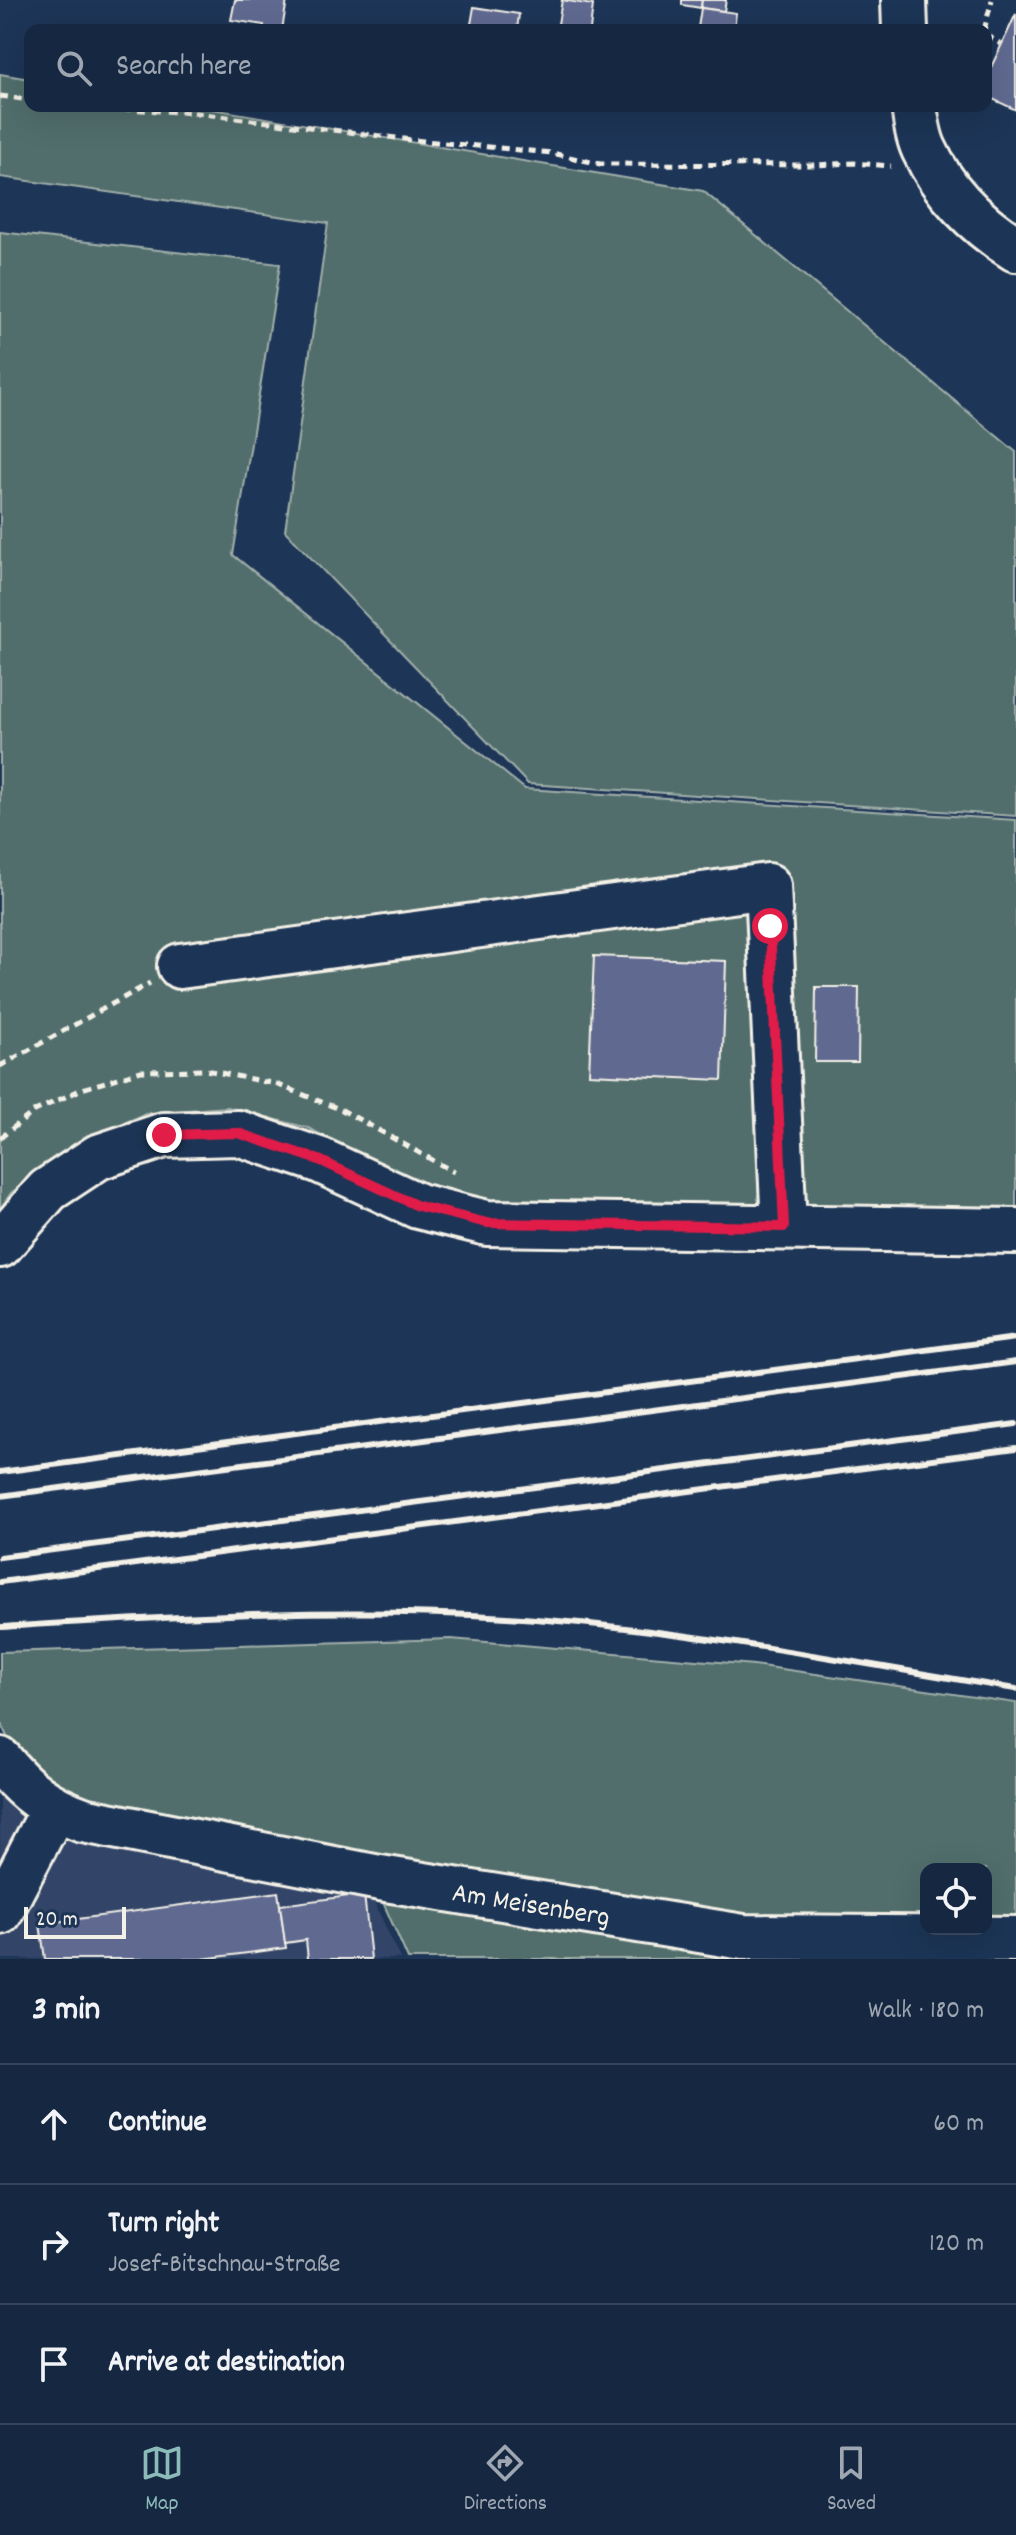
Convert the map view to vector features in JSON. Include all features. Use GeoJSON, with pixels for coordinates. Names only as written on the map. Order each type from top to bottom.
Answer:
{"type":"FeatureCollection","features":[{"type":"Feature","properties":{"kind":"street"},"geometry":{"type":"LineString","coordinates":[[904,0],[905,24]]}},
{"type":"Feature","properties":{"kind":"street"},"geometry":{"type":"LineString","coordinates":[[915,112],[923,148],[968,214],[1016,249]]}},
{"type":"Feature","properties":{"kind":"street"},"geometry":{"type":"LineString","coordinates":[[180,966],[768,886],[784,1227]]}},
{"type":"Feature","properties":{"kind":"street"},"geometry":{"type":"LineString","coordinates":[[0,1245],[48,1190],[98,1157],[164,1135],[238,1133],[319,1160],[418,1206],[487,1223],[1016,1231]]}},
{"type":"Feature","properties":{"kind":"street","name":"Am Meisenberg"},"geometry":{"type":"LineString","coordinates":[[0,1760],[34,1797],[54,1809],[107,1827],[304,1864],[743,1937],[1016,1939]]}},
{"type":"Feature","properties":{"kind":"street"},"geometry":{"type":"LineString","coordinates":[[0,1912],[54,1809]]}},
{"type":"Feature","properties":{"kind":"path"},"geometry":{"type":"LineString","coordinates":[[987,24],[992,0]]}},
{"type":"Feature","properties":{"kind":"path"},"geometry":{"type":"LineString","coordinates":[[992,37],[1001,44]]}},
{"type":"Feature","properties":{"kind":"path"},"geometry":{"type":"LineString","coordinates":[[0,96],[24,99]]}},
{"type":"Feature","properties":{"kind":"path"},"geometry":{"type":"LineString","coordinates":[[178,112],[552,153],[600,164],[854,163],[940,174]]}},
{"type":"Feature","properties":{"kind":"path"},"geometry":{"type":"LineString","coordinates":[[0,1066],[180,966]]}},
{"type":"Feature","properties":{"kind":"shaded area"},"geometry":{"type":"Polygon","coordinates":[[[0,1786],[368,1888],[400,1959],[0,1959],[0,1786]]]}},
{"type":"Feature","properties":{"kind":"green space"},"geometry":{"type":"Polygon","coordinates":[[[0,74],[24,78],[24,112],[230,112],[703,191],[1016,452],[1016,816],[528,784],[285,531],[328,223],[0,177],[0,74]]]}},
{"type":"Feature","properties":{"kind":"green space"},"geometry":{"type":"Polygon","coordinates":[[[0,232],[280,264],[233,555],[525,789],[1016,820],[1016,1219],[493,1208],[413,1181],[308,1128],[228,1107],[147,1113],[73,1145],[11,1193],[0,1209],[0,232]]]}},
{"type":"Feature","properties":{"kind":"green space"},"geometry":{"type":"Polygon","coordinates":[[[451,1639],[754,1665],[1016,1703],[1016,1959],[408,1959],[375,1884],[104,1811],[39,1779],[13,1750],[0,1721],[0,1652],[451,1639]]]}},
{"type":"Feature","properties":{"kind":"building"},"geometry":{"type":"Polygon","coordinates":[[[235,0],[287,0],[283,24],[231,20],[235,0]]]}},
{"type":"Feature","properties":{"kind":"building"},"geometry":{"type":"Polygon","coordinates":[[[562,0],[593,5],[591,24],[558,24],[562,0]]]}},
{"type":"Feature","properties":{"kind":"building"},"geometry":{"type":"Polygon","coordinates":[[[682,0],[702,0],[701,8],[682,5],[682,0]]]}},
{"type":"Feature","properties":{"kind":"building"},"geometry":{"type":"Polygon","coordinates":[[[702,0],[726,0],[724,11],[701,8],[702,0]]]}},
{"type":"Feature","properties":{"kind":"building"},"geometry":{"type":"Polygon","coordinates":[[[474,7],[519,14],[518,24],[471,24],[474,7]]]}},
{"type":"Feature","properties":{"kind":"building"},"geometry":{"type":"Polygon","coordinates":[[[701,8],[736,13],[735,24],[699,24],[701,8]]]}},
{"type":"Feature","properties":{"kind":"building"},"geometry":{"type":"Polygon","coordinates":[[[1016,14],[1016,110],[992,99],[992,65],[1016,14]]]}},
{"type":"Feature","properties":{"kind":"building"},"geometry":{"type":"Polygon","coordinates":[[[594,956],[726,961],[722,1080],[589,1074],[594,956]]]}},
{"type":"Feature","properties":{"kind":"building"},"geometry":{"type":"Polygon","coordinates":[[[816,987],[859,987],[858,1062],[815,1062],[816,987]]]}},
{"type":"Feature","properties":{"kind":"building"},"geometry":{"type":"Polygon","coordinates":[[[278,1892],[286,1948],[202,1959],[45,1959],[40,1924],[278,1892]]]}},
{"type":"Feature","properties":{"kind":"building"},"geometry":{"type":"Polygon","coordinates":[[[364,1894],[371,1959],[308,1959],[306,1940],[285,1943],[280,1905],[364,1894]]]}},
{"type":"Feature","properties":{"kind":"railway"},"geometry":{"type":"LineString","coordinates":[[0,1472],[1016,1338]]}},
{"type":"Feature","properties":{"kind":"railway"},"geometry":{"type":"LineString","coordinates":[[0,1496],[1016,1362]]}},
{"type":"Feature","properties":{"kind":"railway"},"geometry":{"type":"LineString","coordinates":[[0,1557],[1016,1424]]}},
{"type":"Feature","properties":{"kind":"railway"},"geometry":{"type":"LineString","coordinates":[[0,1582],[1016,1448]]}},
{"type":"Feature","properties":{"kind":"railway"},"geometry":{"type":"LineString","coordinates":[[0,1627],[317,1613],[507,1617],[699,1637],[1016,1689]]}},
{"type":"Feature","properties":{"kind":"route"},"geometry":{"type":"LineString","coordinates":[[164,1135],[238,1133],[319,1160],[418,1206],[487,1223],[784,1227],[770,926]]}}]}
